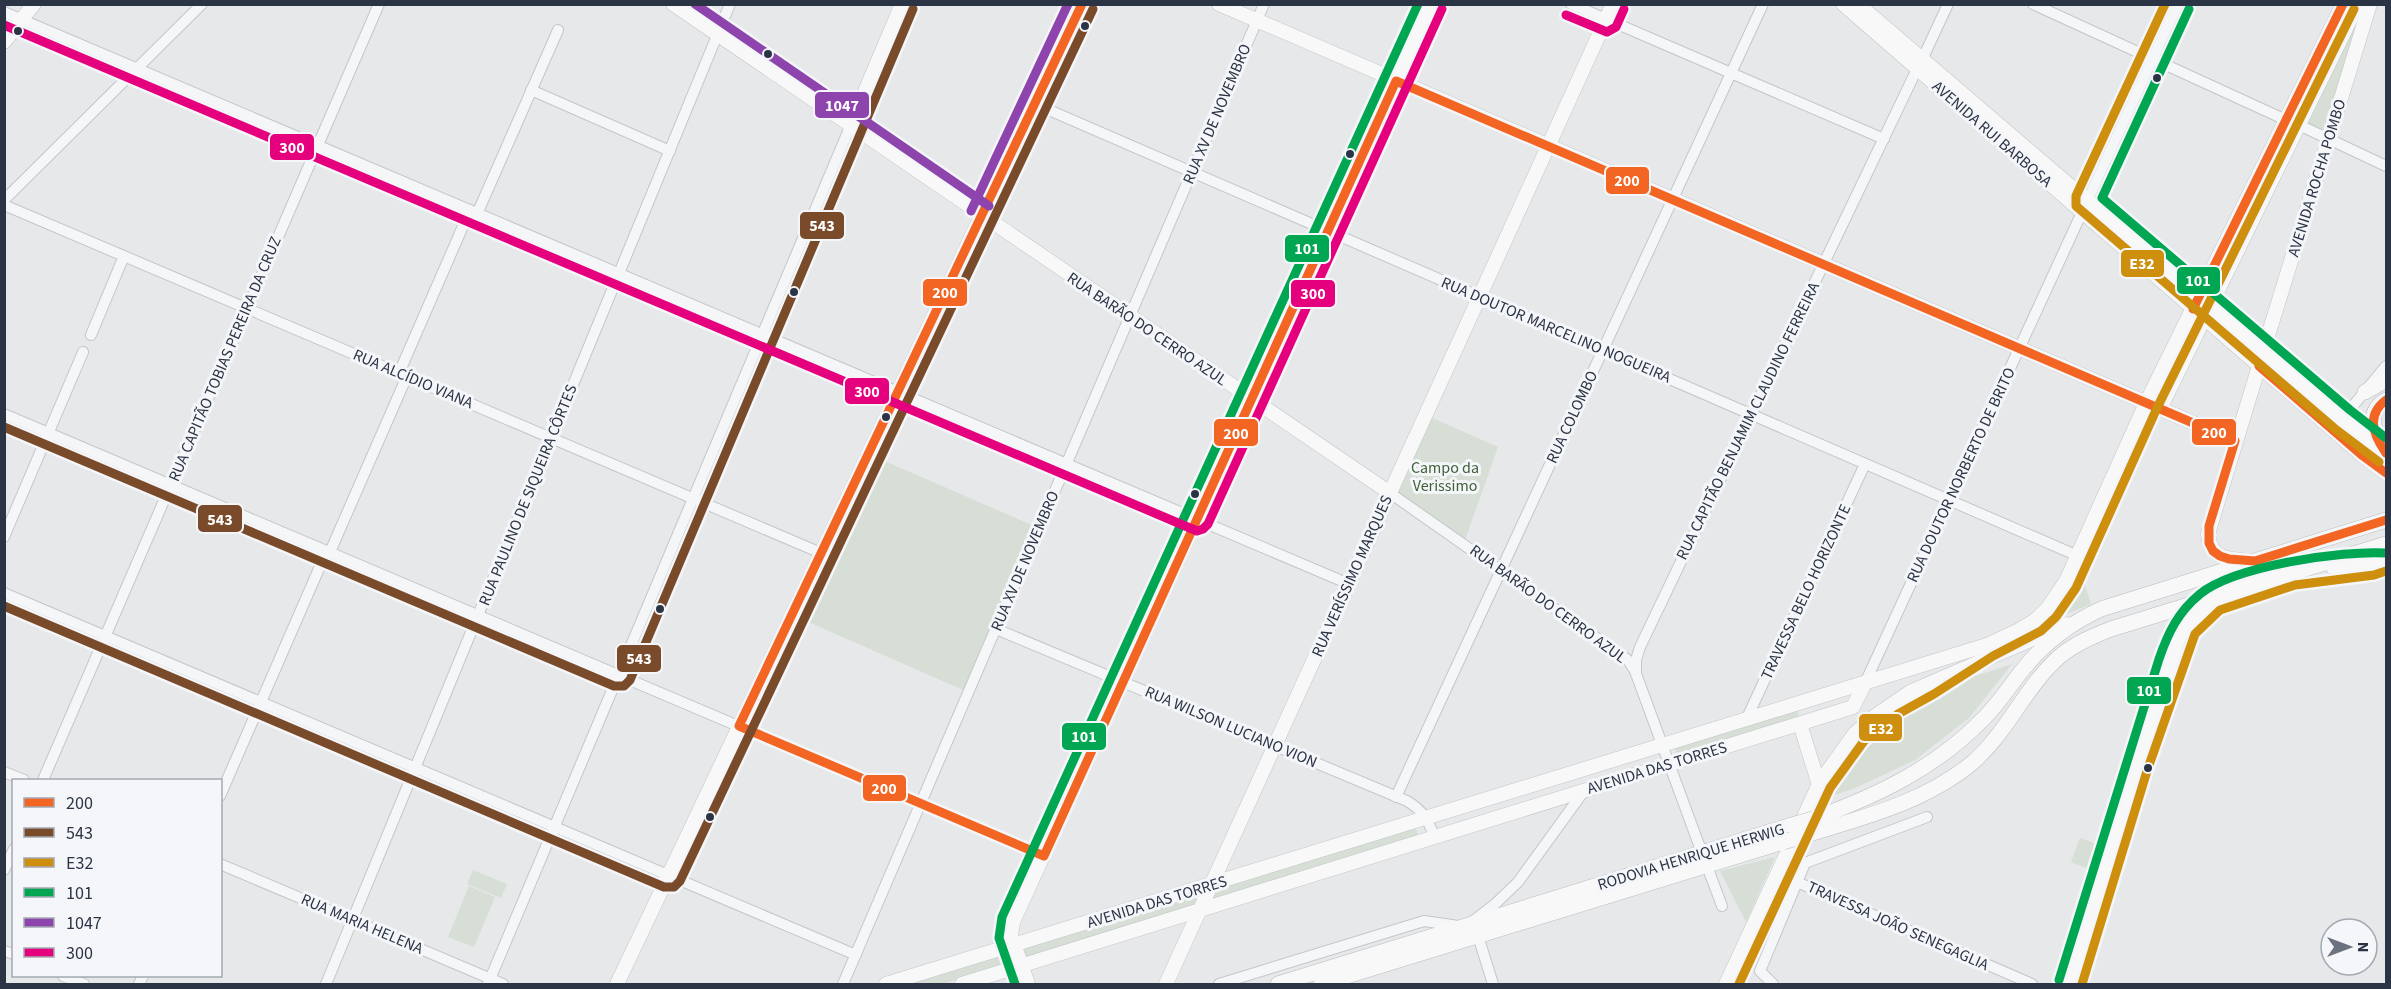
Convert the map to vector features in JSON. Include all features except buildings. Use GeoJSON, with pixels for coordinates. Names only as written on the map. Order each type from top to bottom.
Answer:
{"type":"FeatureCollection","features":[{"type":"Feature","properties":{"kind":"highway"},"geometry":{"type":"LineString","coordinates":[[2365,392],[2386,380]]}},
{"type":"Feature","properties":{"kind":"highway"},"geometry":{"type":"LineString","coordinates":[[2386,400],[2375,410],[2372,419],[2373,428],[2386,453]]}},
{"type":"Feature","properties":{"kind":"highway"},"geometry":{"type":"LineString","coordinates":[[2081,618],[2101,609],[2386,520]]}},
{"type":"Feature","properties":{"kind":"highway"},"geometry":{"type":"LineString","coordinates":[[2214,598],[2386,544]]}},
{"type":"Feature","properties":{"kind":"highway"},"geometry":{"type":"LineString","coordinates":[[2292,573],[2382,562]]}},
{"type":"Feature","properties":{"kind":"highway","name":"RODOVIA HENRIQUE HERWIG"},"geometry":{"type":"LineString","coordinates":[[1278,984],[1464,927],[1705,859],[1783,842],[1900,804],[1931,791],[1956,775],[1996,740],[2038,680],[2070,649],[2111,629],[2214,598]]}},
{"type":"Feature","properties":{"kind":"highway","name":"RODOVIA HENRIQUE HERWIG"},"geometry":{"type":"LineString","coordinates":[[1321,984],[1339,982],[1705,859],[1816,818],[1890,787],[1952,748],[1984,718],[2041,649],[2058,633],[2081,618]]}},
{"type":"Feature","properties":{"kind":"main road"},"geometry":{"type":"LineString","coordinates":[[4,42],[34,4]]}},
{"type":"Feature","properties":{"kind":"main road","name":"RUA BARÃO DO CERRO AZUL"},"geometry":{"type":"LineString","coordinates":[[673,4],[850,127],[1390,493]]}},
{"type":"Feature","properties":{"kind":"main road"},"geometry":{"type":"LineString","coordinates":[[850,127],[902,4]]}},
{"type":"Feature","properties":{"kind":"main road"},"geometry":{"type":"LineString","coordinates":[[617,984],[1082,4]]}},
{"type":"Feature","properties":{"kind":"main road"},"geometry":{"type":"LineString","coordinates":[[1220,4],[2235,441]]}},
{"type":"Feature","properties":{"kind":"main road"},"geometry":{"type":"LineString","coordinates":[[1028,984],[1011,935],[1013,922],[1431,4]]}},
{"type":"Feature","properties":{"kind":"main road","name":"RUA VERÍSSIMO MARQUES"},"geometry":{"type":"LineString","coordinates":[[1166,984],[1613,4]]}},
{"type":"Feature","properties":{"kind":"main road","name":"AVENIDA RUI BARBOSA"},"geometry":{"type":"LineString","coordinates":[[1843,4],[1920,64],[2202,308],[2259,366],[2363,456],[2386,473]]}},
{"type":"Feature","properties":{"kind":"main road","name":"AVENIDA RUI BARBOSA"},"geometry":{"type":"LineString","coordinates":[[1858,4],[1920,64]]}},
{"type":"Feature","properties":{"kind":"main road"},"geometry":{"type":"LineString","coordinates":[[2160,409],[2202,308],[2292,122],[2343,4]]}},
{"type":"Feature","properties":{"kind":"main road"},"geometry":{"type":"LineString","coordinates":[[2292,122],[2358,4]]}},
{"type":"Feature","properties":{"kind":"main road","name":"AVENIDA ROCHA POMBO"},"geometry":{"type":"LineString","coordinates":[[2263,352],[2370,4]]}},
{"type":"Feature","properties":{"kind":"main road"},"geometry":{"type":"LineString","coordinates":[[1726,984],[1819,785],[1854,733],[1891,704],[1988,645],[2019,630],[2047,609],[2066,581],[2146,403],[2202,308]]}},
{"type":"Feature","properties":{"kind":"main road","name":"AVENIDA RUI BARBOSA"},"geometry":{"type":"LineString","coordinates":[[2202,308],[2263,352],[2386,453]]}},
{"type":"Feature","properties":{"kind":"main road"},"geometry":{"type":"LineString","coordinates":[[2255,561],[2229,559],[2213,551],[2209,543],[2209,526],[2259,366]]}},
{"type":"Feature","properties":{"kind":"main road"},"geometry":{"type":"LineString","coordinates":[[2070,984],[2136,767],[2180,637],[2189,621],[2214,598]]}},
{"type":"Feature","properties":{"kind":"main road"},"geometry":{"type":"LineString","coordinates":[[1927,684],[2081,618]]}},
{"type":"Feature","properties":{"kind":"main road","name":"AVENIDA DAS TORRES"},"geometry":{"type":"LineString","coordinates":[[886,984],[1988,645]]}},
{"type":"Feature","properties":{"kind":"main road","name":"AVENIDA DAS TORRES"},"geometry":{"type":"LineString","coordinates":[[962,984],[1853,707],[1865,683]]}},
{"type":"Feature","properties":{"kind":"main road"},"geometry":{"type":"LineString","coordinates":[[1802,703],[1804,723],[1819,785]]}},
{"type":"Feature","properties":{"kind":"street"},"geometry":{"type":"LineString","coordinates":[[4,200],[202,4]]}},
{"type":"Feature","properties":{"kind":"street","name":"RUA CAPITÃO TOBIAS PEREIRA DA CRUZ"},"geometry":{"type":"LineString","coordinates":[[43,779],[379,4]]}},
{"type":"Feature","properties":{"kind":"street","name":"RUA PAULINO DE SIQUEIRA CÔRTES"},"geometry":{"type":"LineString","coordinates":[[326,984],[730,4]]}},
{"type":"Feature","properties":{"kind":"street","name":"RUA XV DE NOVEMBRO"},"geometry":{"type":"LineString","coordinates":[[843,984],[1264,4]]}},
{"type":"Feature","properties":{"kind":"street"},"geometry":{"type":"LineString","coordinates":[[1571,4],[1884,139]]}},
{"type":"Feature","properties":{"kind":"street","name":"RUA COLOMBO"},"geometry":{"type":"LineString","coordinates":[[1396,796],[1763,4]]}},
{"type":"Feature","properties":{"kind":"street","name":"RUA CAPITÃO BENJAMIM CLAUDINO FERREIRA"},"geometry":{"type":"LineString","coordinates":[[1636,674],[1637,656],[1642,643],[1948,4]]}},
{"type":"Feature","properties":{"kind":"street"},"geometry":{"type":"LineString","coordinates":[[2033,4],[2386,166]]}},
{"type":"Feature","properties":{"kind":"street","name":"RUA DOUTOR NORBERTO DE BRITO"},"geometry":{"type":"LineString","coordinates":[[1865,683],[2178,4]]}},
{"type":"Feature","properties":{"kind":"street"},"geometry":{"type":"LineString","coordinates":[[4,12],[1349,584]]}},
{"type":"Feature","properties":{"kind":"street"},"geometry":{"type":"LineString","coordinates":[[222,791],[321,564],[330,552],[403,374],[474,212],[558,30]]}},
{"type":"Feature","properties":{"kind":"street"},"geometry":{"type":"LineString","coordinates":[[531,90],[670,151]]}},
{"type":"Feature","properties":{"kind":"street","name":"RUA DOUTOR MARCELINO NOGUEIRA"},"geometry":{"type":"LineString","coordinates":[[1035,104],[2078,556]]}},
{"type":"Feature","properties":{"kind":"street"},"geometry":{"type":"LineString","coordinates":[[489,982],[850,127]]}},
{"type":"Feature","properties":{"kind":"street","name":"RUA ALCÍDIO VIANA"},"geometry":{"type":"LineString","coordinates":[[4,205],[821,553]]}},
{"type":"Feature","properties":{"kind":"street"},"geometry":{"type":"LineString","coordinates":[[91,335],[124,256]]}},
{"type":"Feature","properties":{"kind":"street"},"geometry":{"type":"LineString","coordinates":[[4,537],[83,352]]}},
{"type":"Feature","properties":{"kind":"street"},"geometry":{"type":"LineString","coordinates":[[2342,419],[2386,366]]}},
{"type":"Feature","properties":{"kind":"street"},"geometry":{"type":"LineString","coordinates":[[4,414],[1044,856]]}},
{"type":"Feature","properties":{"kind":"street","name":"TRAVESSA BELO HORIZONTE"},"geometry":{"type":"LineString","coordinates":[[1746,720],[1865,464]]}},
{"type":"Feature","properties":{"kind":"street","name":"RUA BARÃO DO CERRO AZUL"},"geometry":{"type":"LineString","coordinates":[[1390,493],[1628,660],[1636,674],[1722,906]]}},
{"type":"Feature","properties":{"kind":"street"},"geometry":{"type":"LineString","coordinates":[[4,593],[856,955]]}},
{"type":"Feature","properties":{"kind":"street","name":"RUA WILSON LUCIANO VION"},"geometry":{"type":"LineString","coordinates":[[996,629],[1396,796],[1414,805],[1427,819]]}},
{"type":"Feature","properties":{"kind":"street"},"geometry":{"type":"LineString","coordinates":[[1615,650],[1631,648],[1642,643]]}},
{"type":"Feature","properties":{"kind":"street"},"geometry":{"type":"LineString","coordinates":[[4,772],[22,779]]}},
{"type":"Feature","properties":{"kind":"street"},"geometry":{"type":"LineString","coordinates":[[1219,984],[1424,921],[1464,927],[1494,905],[1518,882],[1584,791]]}},
{"type":"Feature","properties":{"kind":"street"},"geometry":{"type":"LineString","coordinates":[[1773,984],[1761,971],[1805,863],[1927,817]]}},
{"type":"Feature","properties":{"kind":"street"},"geometry":{"type":"LineString","coordinates":[[1427,819],[1435,838]]}},
{"type":"Feature","properties":{"kind":"street"},"geometry":{"type":"LineString","coordinates":[[4,870],[12,853]]}},
{"type":"Feature","properties":{"kind":"street","name":"RUA MARIA HELENA"},"geometry":{"type":"LineString","coordinates":[[222,865],[489,982],[503,984]]}},
{"type":"Feature","properties":{"kind":"street","name":"TRAVESSA JOÃO SENEGAGLIA"},"geometry":{"type":"LineString","coordinates":[[1797,882],[2032,984]]}},
{"type":"Feature","properties":{"kind":"street"},"geometry":{"type":"LineString","coordinates":[[1478,936],[1493,984]]}},
{"type":"Feature","properties":{"kind":"street"},"geometry":{"type":"LineString","coordinates":[[68,977],[84,984]]}},
{"type":"Feature","properties":{"kind":"green space"},"geometry":{"type":"Polygon","coordinates":[[[2364,5],[2326,132],[2307,123],[2364,5]]]}},
{"type":"Feature","properties":{"kind":"green space","name":"Campo da Verissimo"},"geometry":{"type":"Polygon","coordinates":[[[1428,416],[1498,447],[1465,540],[1395,492],[1428,416]]]}},
{"type":"Feature","properties":{"kind":"green space"},"geometry":{"type":"Polygon","coordinates":[[[873,456],[1034,526],[963,690],[797,617],[873,456]]]}},
{"type":"Feature","properties":{"kind":"green space"},"geometry":{"type":"Polygon","coordinates":[[[2081,573],[2091,604],[2043,624],[2081,573]]]}},
{"type":"Feature","properties":{"kind":"green space"},"geometry":{"type":"Polygon","coordinates":[[[2012,664],[1969,718],[1915,760],[1853,789],[1824,798],[1853,747],[1881,719],[1916,698],[1935,690],[2012,664]]]}},
{"type":"Feature","properties":{"kind":"green space"},"geometry":{"type":"Polygon","coordinates":[[[1797,707],[1799,717],[1678,758],[1674,746],[1797,707]]]}},
{"type":"Feature","properties":{"kind":"green space"},"geometry":{"type":"Polygon","coordinates":[[[1416,828],[1418,837],[1213,901],[1214,887],[1416,828]]]}},
{"type":"Feature","properties":{"kind":"green space"},"geometry":{"type":"Polygon","coordinates":[[[2080,838],[2102,846],[2094,871],[2071,862],[2080,838]]]}},
{"type":"Feature","properties":{"kind":"green space"},"geometry":{"type":"Polygon","coordinates":[[[1775,857],[1746,922],[1720,871],[1775,857]]]}},
{"type":"Feature","properties":{"kind":"green space"},"geometry":{"type":"Polygon","coordinates":[[[473,870],[507,884],[501,898],[467,884],[473,870]]]}},
{"type":"Feature","properties":{"kind":"green space"},"geometry":{"type":"Polygon","coordinates":[[[469,886],[495,897],[474,947],[448,937],[469,886]]]}},
{"type":"Feature","properties":{"kind":"green space"},"geometry":{"type":"Polygon","coordinates":[[[1200,893],[1197,907],[1026,960],[1022,947],[1200,893]]]}},
{"type":"Feature","properties":{"kind":"green space"},"geometry":{"type":"Polygon","coordinates":[[[1005,953],[1009,964],[942,984],[904,984],[1005,953]]]}},
{"type":"Feature","properties":{"kind":"transit line","name":"1047"},"geometry":{"type":"LineString","coordinates":[[695,4],[989,206]]}},
{"type":"Feature","properties":{"kind":"transit line","name":"1047"},"geometry":{"type":"LineString","coordinates":[[971,211],[1068,4]]}},
{"type":"Feature","properties":{"kind":"transit line","name":"200"},"geometry":{"type":"LineString","coordinates":[[1082,4],[739,726],[1044,856],[1396,81],[2235,441],[2209,526],[2209,543],[2213,551],[2220,556],[2255,561],[2386,520]]}},
{"type":"Feature","properties":{"kind":"transit line","name":"101"},"geometry":{"type":"LineString","coordinates":[[1015,984],[999,938],[1002,917],[1418,4]]}},
{"type":"Feature","properties":{"kind":"transit line","name":"E32"},"geometry":{"type":"LineString","coordinates":[[2165,4],[2076,196],[2076,206],[2334,428],[2379,462]]}},
{"type":"Feature","properties":{"kind":"transit line","name":"200"},"geometry":{"type":"LineString","coordinates":[[2193,309],[2343,4]]}},
{"type":"Feature","properties":{"kind":"transit line","name":"543"},"geometry":{"type":"LineString","coordinates":[[4,427],[614,686],[624,686],[630,680],[913,9]]}},
{"type":"Feature","properties":{"kind":"transit line","name":"543"},"geometry":{"type":"LineString","coordinates":[[4,606],[664,887],[674,887],[680,881],[1093,9]]}},
{"type":"Feature","properties":{"kind":"transit line","name":"300"},"geometry":{"type":"LineString","coordinates":[[4,25],[1197,531],[1208,524],[1442,9]]}},
{"type":"Feature","properties":{"kind":"transit line","name":"300"},"geometry":{"type":"LineString","coordinates":[[1566,15],[1607,32],[1616,27],[1624,9]]}},
{"type":"Feature","properties":{"kind":"transit line","name":"101"},"geometry":{"type":"LineString","coordinates":[[2189,9],[2102,198],[2350,410],[2386,438]]}},
{"type":"Feature","properties":{"kind":"transit line","name":"E32"},"geometry":{"type":"LineString","coordinates":[[1739,984],[1830,788],[1864,741],[1898,714],[1993,656],[2041,631],[2056,617],[2076,588],[2157,408],[2354,9]]}},
{"type":"Feature","properties":{"kind":"transit line","name":"200"},"geometry":{"type":"LineString","coordinates":[[2259,366],[2363,456],[2386,473]]}},
{"type":"Feature","properties":{"kind":"transit line","name":"200"},"geometry":{"type":"LineString","coordinates":[[2386,400],[2376,412],[2374,419],[2375,432],[2386,453]]}},
{"type":"Feature","properties":{"kind":"transit line","name":"101"},"geometry":{"type":"LineString","coordinates":[[2059,980],[2159,659],[2170,632],[2180,616],[2200,594],[2238,575],[2317,557],[2386,553]]}},
{"type":"Feature","properties":{"kind":"transit line","name":"E32"},"geometry":{"type":"LineString","coordinates":[[2082,984],[2147,771],[2195,634],[2220,610],[2295,585],[2374,575],[2386,571]]}}]}
